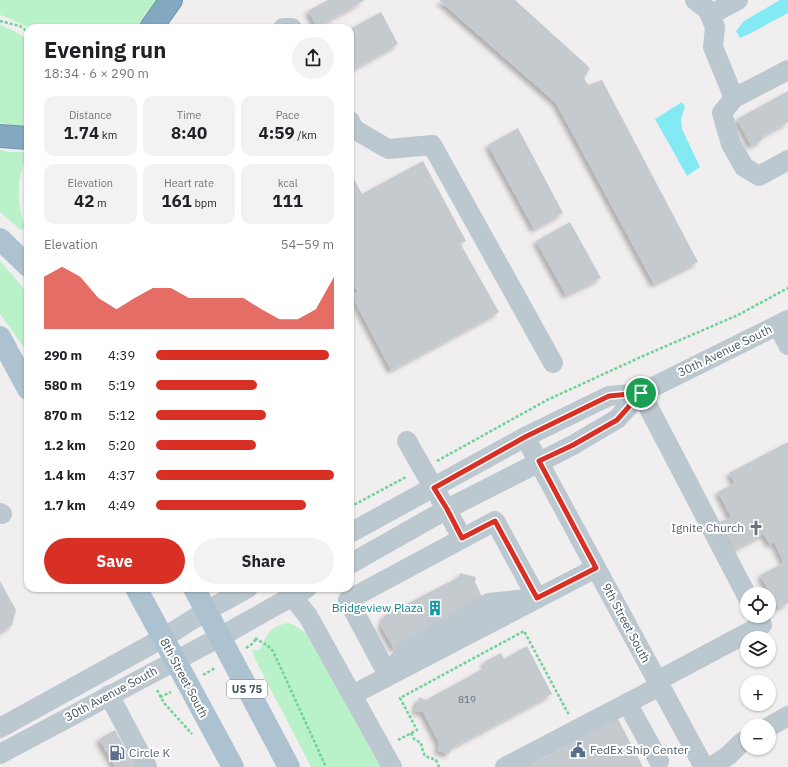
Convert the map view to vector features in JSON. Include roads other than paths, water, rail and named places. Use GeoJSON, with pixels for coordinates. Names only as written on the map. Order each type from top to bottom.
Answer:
{"type":"FeatureCollection","features":[{"type":"Feature","properties":{"kind":"highway"},"geometry":{"type":"LineString","coordinates":[[154,24],[171,0]]}},
{"type":"Feature","properties":{"kind":"highway"},"geometry":{"type":"LineString","coordinates":[[0,136],[24,138]]}},
{"type":"Feature","properties":{"kind":"main road"},"geometry":{"type":"LineString","coordinates":[[0,239],[24,262]]}},
{"type":"Feature","properties":{"kind":"main road"},"geometry":{"type":"LineString","coordinates":[[0,337],[24,382]]}},
{"type":"Feature","properties":{"kind":"main road","name":"8th Street South"},"geometry":{"type":"LineString","coordinates":[[138,592],[233,767]]}},
{"type":"Feature","properties":{"kind":"main road","name":"US 75"},"geometry":{"type":"LineString","coordinates":[[196,592],[289,767]]}},
{"type":"Feature","properties":{"kind":"street"},"geometry":{"type":"LineString","coordinates":[[695,0],[708,10],[715,27],[713,47],[734,98]]}},
{"type":"Feature","properties":{"kind":"street"},"geometry":{"type":"LineString","coordinates":[[710,15],[738,0]]}},
{"type":"Feature","properties":{"kind":"street"},"geometry":{"type":"LineString","coordinates":[[788,70],[734,98],[722,113],[731,144],[744,167],[759,176],[788,160]]}},
{"type":"Feature","properties":{"kind":"street"},"geometry":{"type":"LineString","coordinates":[[354,129],[388,149],[432,145],[553,363]]}},
{"type":"Feature","properties":{"kind":"street"},"geometry":{"type":"LineString","coordinates":[[783,322],[788,345]]}},
{"type":"Feature","properties":{"kind":"street","name":"30th Avenue South"},"geometry":{"type":"LineString","coordinates":[[354,531],[525,437],[609,396],[641,393],[783,322]]}},
{"type":"Feature","properties":{"kind":"street"},"geometry":{"type":"LineString","coordinates":[[641,393],[660,433],[742,587]]}},
{"type":"Feature","properties":{"kind":"street","name":"30th Avenue South"},"geometry":{"type":"LineString","coordinates":[[354,562],[447,509],[573,445],[617,420],[641,393]]}},
{"type":"Feature","properties":{"kind":"street","name":"9th Street South"},"geometry":{"type":"LineString","coordinates":[[525,437],[704,767]]}},
{"type":"Feature","properties":{"kind":"street"},"geometry":{"type":"LineString","coordinates":[[407,441],[447,509],[462,538]]}},
{"type":"Feature","properties":{"kind":"street"},"geometry":{"type":"LineString","coordinates":[[388,675],[348,600],[462,538],[495,521],[537,598]]}},
{"type":"Feature","properties":{"kind":"street"},"geometry":{"type":"LineString","coordinates":[[352,694],[596,568]]}},
{"type":"Feature","properties":{"kind":"street","name":"30th Avenue South"},"geometry":{"type":"LineString","coordinates":[[0,728],[163,638],[206,611],[241,592]]}},
{"type":"Feature","properties":{"kind":"street"},"geometry":{"type":"LineString","coordinates":[[300,592],[308,616],[392,767]]}},
{"type":"Feature","properties":{"kind":"street","name":"30th Avenue South"},"geometry":{"type":"LineString","coordinates":[[0,754],[300,592]]}},
{"type":"Feature","properties":{"kind":"street"},"geometry":{"type":"LineString","coordinates":[[505,767],[627,703],[762,625],[761,623]]}},
{"type":"Feature","properties":{"kind":"street"},"geometry":{"type":"LineString","coordinates":[[109,695],[147,767]]}},
{"type":"Feature","properties":{"kind":"street"},"geometry":{"type":"LineString","coordinates":[[627,703],[659,761]]}},
{"type":"Feature","properties":{"kind":"street"},"geometry":{"type":"LineString","coordinates":[[776,723],[788,716]]}},
{"type":"Feature","properties":{"kind":"street"},"geometry":{"type":"LineString","coordinates":[[711,767],[729,755],[740,744]]}},
{"type":"Feature","properties":{"kind":"water"},"geometry":{"type":"Polygon","coordinates":[[[780,0],[788,0],[788,13],[740,38],[736,31],[744,21],[780,0]]]}},
{"type":"Feature","properties":{"kind":"water"},"geometry":{"type":"Polygon","coordinates":[[[682,102],[685,107],[681,118],[682,129],[700,167],[687,176],[655,119],[682,102]]]}},
{"type":"Feature","properties":{"kind":"place","name":"Ignite Church"},"geometry":{"type":"Point","coordinates":[756,528]}},
{"type":"Feature","properties":{"kind":"place","name":"Bridgeview Plaza"},"geometry":{"type":"Point","coordinates":[435,608]}},
{"type":"Feature","properties":{"kind":"place","name":"FedEx Ship Center"},"geometry":{"type":"Point","coordinates":[578,750]}},
{"type":"Feature","properties":{"kind":"place","name":"Circle K"},"geometry":{"type":"Point","coordinates":[117,753]}}]}
